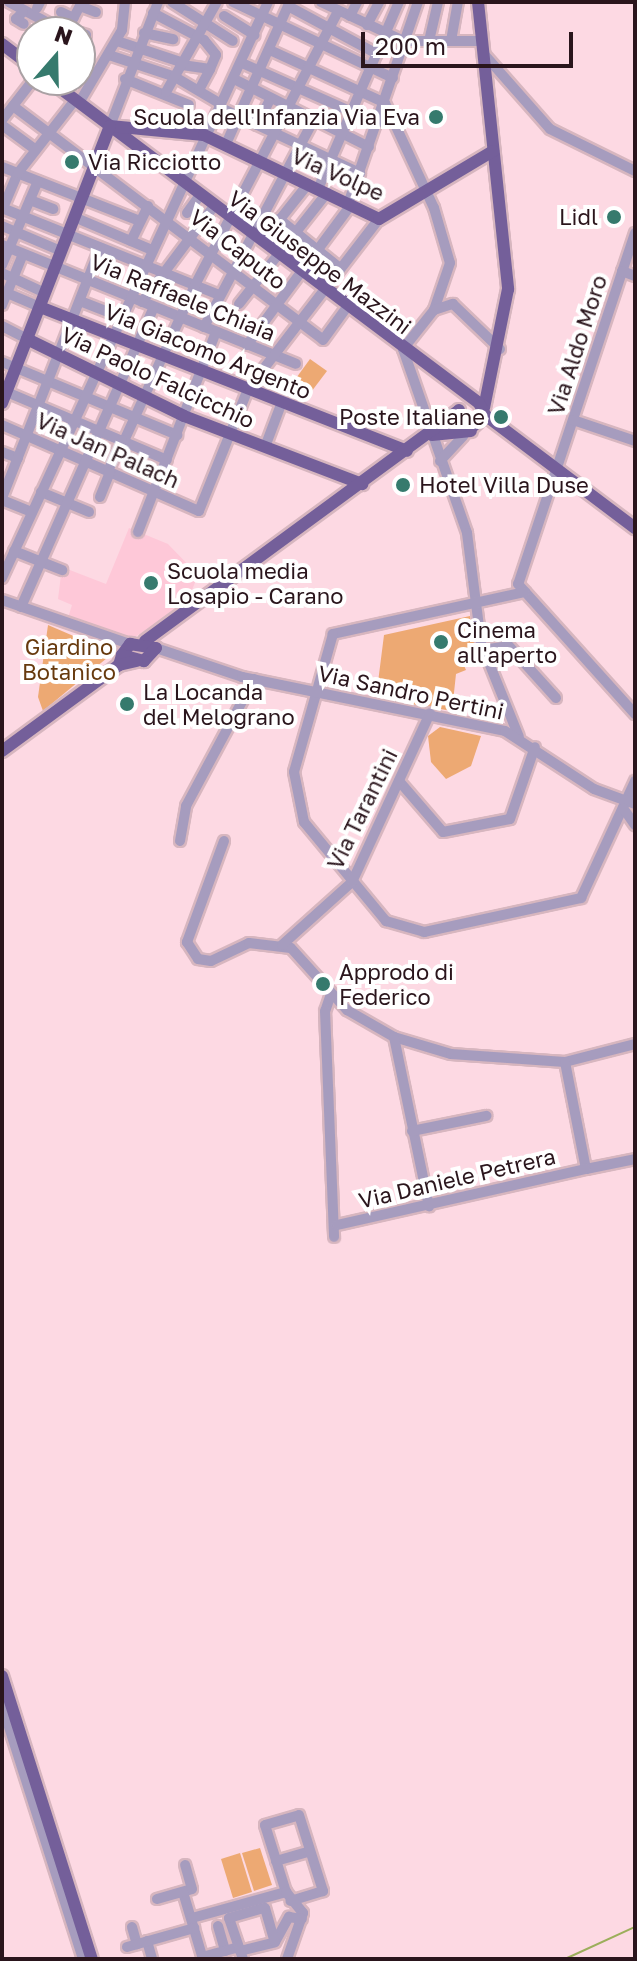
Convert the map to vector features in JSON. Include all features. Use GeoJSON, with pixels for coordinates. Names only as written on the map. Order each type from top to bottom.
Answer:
{"type":"FeatureCollection","features":[{"type":"Feature","properties":{"kind":"main road"},"geometry":{"type":"LineString","coordinates":[[2,751],[124,655],[148,651],[161,633],[432,435],[469,400],[492,367],[500,349],[508,289],[478,2]]}},
{"type":"Feature","properties":{"kind":"main road","name":"Via Giuseppe Mazzini"},"geometry":{"type":"LineString","coordinates":[[69,96],[635,528]]}},
{"type":"Feature","properties":{"kind":"main road"},"geometry":{"type":"LineString","coordinates":[[4,395],[110,126]]}},
{"type":"Feature","properties":{"kind":"main road","name":"Via Volpe"},"geometry":{"type":"LineString","coordinates":[[110,126],[204,135],[379,219],[493,151]]}},
{"type":"Feature","properties":{"kind":"main road","name":"Via Giacomo Argento"},"geometry":{"type":"LineString","coordinates":[[40,307],[407,451]]}},
{"type":"Feature","properties":{"kind":"main road","name":"Via Paolo Falcicchio"},"geometry":{"type":"LineString","coordinates":[[27,339],[184,416],[362,484]]}},
{"type":"Feature","properties":{"kind":"main road"},"geometry":{"type":"LineString","coordinates":[[432,435],[468,432],[484,411],[492,367]]}},
{"type":"Feature","properties":{"kind":"main road"},"geometry":{"type":"LineString","coordinates":[[457,412],[458,424],[468,432]]}},
{"type":"Feature","properties":{"kind":"main road"},"geometry":{"type":"LineString","coordinates":[[124,655],[148,651]]}},
{"type":"Feature","properties":{"kind":"main road"},"geometry":{"type":"LineString","coordinates":[[2,1676],[92,1959]]}},
{"type":"Feature","properties":{"kind":"street"},"geometry":{"type":"LineString","coordinates":[[125,2],[117,41],[109,55],[77,102],[18,173],[2,208],[220,295]]}},
{"type":"Feature","properties":{"kind":"street"},"geometry":{"type":"LineString","coordinates":[[110,126],[125,79],[158,2]]}},
{"type":"Feature","properties":{"kind":"street"},"geometry":{"type":"LineString","coordinates":[[233,2],[261,18],[393,78]]}},
{"type":"Feature","properties":{"kind":"street"},"geometry":{"type":"LineString","coordinates":[[2,578],[268,2]]}},
{"type":"Feature","properties":{"kind":"street"},"geometry":{"type":"LineString","coordinates":[[321,2],[404,41],[451,41],[482,47],[550,129],[635,171]]}},
{"type":"Feature","properties":{"kind":"street"},"geometry":{"type":"LineString","coordinates":[[350,16],[357,2]]}},
{"type":"Feature","properties":{"kind":"street"},"geometry":{"type":"LineString","coordinates":[[367,25],[379,2]]}},
{"type":"Feature","properties":{"kind":"street"},"geometry":{"type":"LineString","coordinates":[[429,41],[438,2]]}},
{"type":"Feature","properties":{"kind":"street"},"geometry":{"type":"LineString","coordinates":[[451,41],[458,2]]}},
{"type":"Feature","properties":{"kind":"street"},"geometry":{"type":"LineString","coordinates":[[5,3],[32,16]]}},
{"type":"Feature","properties":{"kind":"street"},"geometry":{"type":"LineString","coordinates":[[81,3],[96,12]]}},
{"type":"Feature","properties":{"kind":"street"},"geometry":{"type":"LineString","coordinates":[[176,3],[233,41]]}},
{"type":"Feature","properties":{"kind":"street"},"geometry":{"type":"LineString","coordinates":[[239,304],[296,233],[343,134],[396,3],[416,8],[350,205],[247,345]]}},
{"type":"Feature","properties":{"kind":"street"},"geometry":{"type":"LineString","coordinates":[[166,92],[202,21],[214,6]]}},
{"type":"Feature","properties":{"kind":"street"},"geometry":{"type":"LineString","coordinates":[[226,144],[255,90],[288,6],[377,54]]}},
{"type":"Feature","properties":{"kind":"street"},"geometry":{"type":"LineString","coordinates":[[100,497],[179,317],[329,27],[335,7]]}},
{"type":"Feature","properties":{"kind":"street"},"geometry":{"type":"LineString","coordinates":[[19,16],[23,12]]}},
{"type":"Feature","properties":{"kind":"street"},"geometry":{"type":"LineString","coordinates":[[61,12],[64,16]]}},
{"type":"Feature","properties":{"kind":"street"},"geometry":{"type":"LineString","coordinates":[[125,79],[166,92],[187,104],[216,55],[195,35],[153,13]]}},
{"type":"Feature","properties":{"kind":"street"},"geometry":{"type":"LineString","coordinates":[[224,16],[254,35]]}},
{"type":"Feature","properties":{"kind":"street"},"geometry":{"type":"LineString","coordinates":[[144,33],[173,39]]}},
{"type":"Feature","properties":{"kind":"street"},"geometry":{"type":"LineString","coordinates":[[117,41],[181,63],[210,69]]}},
{"type":"Feature","properties":{"kind":"street"},"geometry":{"type":"LineString","coordinates":[[272,51],[385,103],[426,192],[450,263],[434,310],[403,349],[467,533],[473,604],[483,650],[519,737]]}},
{"type":"Feature","properties":{"kind":"street"},"geometry":{"type":"LineString","coordinates":[[109,55],[175,77],[240,117],[360,173]]}},
{"type":"Feature","properties":{"kind":"street"},"geometry":{"type":"LineString","coordinates":[[242,63],[377,123]]}},
{"type":"Feature","properties":{"kind":"street"},"geometry":{"type":"LineString","coordinates":[[234,79],[369,147]]}},
{"type":"Feature","properties":{"kind":"street"},"geometry":{"type":"LineString","coordinates":[[21,96],[2,122],[36,150]]}},
{"type":"Feature","properties":{"kind":"street"},"geometry":{"type":"LineString","coordinates":[[257,125],[271,98]]}},
{"type":"Feature","properties":{"kind":"street","name":"Via Caputo"},"geometry":{"type":"LineString","coordinates":[[13,106],[323,340],[347,307]]}},
{"type":"Feature","properties":{"kind":"street"},"geometry":{"type":"LineString","coordinates":[[204,327],[314,119]]}},
{"type":"Feature","properties":{"kind":"street"},"geometry":{"type":"LineString","coordinates":[[3,169],[140,221]]}},
{"type":"Feature","properties":{"kind":"street"},"geometry":{"type":"LineString","coordinates":[[2,265],[5,247],[16,232],[38,181]]}},
{"type":"Feature","properties":{"kind":"street"},"geometry":{"type":"LineString","coordinates":[[318,189],[278,222],[340,268]]}},
{"type":"Feature","properties":{"kind":"street"},"geometry":{"type":"LineString","coordinates":[[187,213],[200,195]]}},
{"type":"Feature","properties":{"kind":"street"},"geometry":{"type":"LineString","coordinates":[[30,200],[53,209]]}},
{"type":"Feature","properties":{"kind":"street"},"geometry":{"type":"LineString","coordinates":[[131,241],[148,206]]}},
{"type":"Feature","properties":{"kind":"street"},"geometry":{"type":"LineString","coordinates":[[142,302],[214,206]]}},
{"type":"Feature","properties":{"kind":"street"},"geometry":{"type":"LineString","coordinates":[[74,217],[152,250]]}},
{"type":"Feature","properties":{"kind":"street"},"geometry":{"type":"LineString","coordinates":[[230,433],[248,389],[379,219]]}},
{"type":"Feature","properties":{"kind":"street"},"geometry":{"type":"LineString","coordinates":[[2,226],[61,251]]}},
{"type":"Feature","properties":{"kind":"street","name":"Via Aldo Moro"},"geometry":{"type":"LineString","coordinates":[[525,592],[519,579],[635,233]]}},
{"type":"Feature","properties":{"kind":"street","name":"Via Raffaele Chiaia"},"geometry":{"type":"LineString","coordinates":[[5,247],[296,364]]}},
{"type":"Feature","properties":{"kind":"street"},"geometry":{"type":"LineString","coordinates":[[31,512],[2,499],[6,476],[18,458],[100,248]]}},
{"type":"Feature","properties":{"kind":"street"},"geometry":{"type":"LineString","coordinates":[[23,254],[4,300],[40,307]]}},
{"type":"Feature","properties":{"kind":"street"},"geometry":{"type":"LineString","coordinates":[[622,271],[635,276]]}},
{"type":"Feature","properties":{"kind":"street"},"geometry":{"type":"LineString","coordinates":[[2,273],[45,293]]}},
{"type":"Feature","properties":{"kind":"street"},"geometry":{"type":"LineString","coordinates":[[80,301],[121,317]]}},
{"type":"Feature","properties":{"kind":"street"},"geometry":{"type":"LineString","coordinates":[[434,310],[453,304],[500,349]]}},
{"type":"Feature","properties":{"kind":"street"},"geometry":{"type":"LineString","coordinates":[[21,607],[154,307]]}},
{"type":"Feature","properties":{"kind":"street"},"geometry":{"type":"LineString","coordinates":[[2,326],[27,339]]}},
{"type":"Feature","properties":{"kind":"street"},"geometry":{"type":"LineString","coordinates":[[138,532],[216,332]]}},
{"type":"Feature","properties":{"kind":"street"},"geometry":{"type":"LineString","coordinates":[[2,362],[177,435]]}},
{"type":"Feature","properties":{"kind":"street"},"geometry":{"type":"LineString","coordinates":[[4,395],[39,405],[167,460]]}},
{"type":"Feature","properties":{"kind":"street"},"geometry":{"type":"LineString","coordinates":[[265,447],[282,402]]}},
{"type":"Feature","properties":{"kind":"street"},"geometry":{"type":"LineString","coordinates":[[573,420],[635,441]]}},
{"type":"Feature","properties":{"kind":"street","name":"Via Jan Palach"},"geometry":{"type":"LineString","coordinates":[[2,425],[199,511],[230,433]]}},
{"type":"Feature","properties":{"kind":"street"},"geometry":{"type":"LineString","coordinates":[[440,461],[468,432]]}},
{"type":"Feature","properties":{"kind":"street"},"geometry":{"type":"LineString","coordinates":[[2,452],[18,458]]}},
{"type":"Feature","properties":{"kind":"street"},"geometry":{"type":"LineString","coordinates":[[41,492],[89,512]]}},
{"type":"Feature","properties":{"kind":"street"},"geometry":{"type":"LineString","coordinates":[[14,551],[62,570]]}},
{"type":"Feature","properties":{"kind":"street"},"geometry":{"type":"LineString","coordinates":[[635,714],[525,592],[341,629],[326,642],[294,797],[304,822],[352,882],[386,921],[411,932],[572,903],[586,889],[629,805],[635,781]]}},
{"type":"Feature","properties":{"kind":"street"},"geometry":{"type":"LineString","coordinates":[[2,600],[113,641],[124,655]]}},
{"type":"Feature","properties":{"kind":"street"},"geometry":{"type":"LineString","coordinates":[[483,650],[509,646],[556,698]]}},
{"type":"Feature","properties":{"kind":"street","name":"Via Sandro Pertini"},"geometry":{"type":"LineString","coordinates":[[148,651],[254,679],[430,713],[519,737],[594,789],[629,805]]}},
{"type":"Feature","properties":{"kind":"street"},"geometry":{"type":"LineString","coordinates":[[180,841],[186,806],[254,679]]}},
{"type":"Feature","properties":{"kind":"street","name":"Via Tarantini"},"geometry":{"type":"LineString","coordinates":[[282,945],[352,882],[430,713]]}},
{"type":"Feature","properties":{"kind":"street"},"geometry":{"type":"LineString","coordinates":[[399,781],[443,832],[510,819],[535,747]]}},
{"type":"Feature","properties":{"kind":"street"},"geometry":{"type":"LineString","coordinates":[[629,805],[635,825]]}},
{"type":"Feature","properties":{"kind":"street"},"geometry":{"type":"LineString","coordinates":[[224,841],[189,952],[207,962],[249,943],[282,945],[307,961],[331,994],[394,1037],[489,1061],[565,1062],[635,1044]]}},
{"type":"Feature","properties":{"kind":"street"},"geometry":{"type":"LineString","coordinates":[[331,994],[325,1011],[337,1225],[334,1237]]}},
{"type":"Feature","properties":{"kind":"street"},"geometry":{"type":"LineString","coordinates":[[394,1037],[429,1206]]}},
{"type":"Feature","properties":{"kind":"street"},"geometry":{"type":"LineString","coordinates":[[565,1062],[586,1169]]}},
{"type":"Feature","properties":{"kind":"street"},"geometry":{"type":"LineString","coordinates":[[412,1131],[486,1116]]}},
{"type":"Feature","properties":{"kind":"street","name":"Via Daniele Petrera"},"geometry":{"type":"LineString","coordinates":[[337,1225],[635,1159]]}},
{"type":"Feature","properties":{"kind":"street"},"geometry":{"type":"LineString","coordinates":[[2,1705],[83,1959]]}},
{"type":"Feature","properties":{"kind":"street"},"geometry":{"type":"LineString","coordinates":[[137,1944],[193,1923],[288,1896],[323,1891],[299,1815],[265,1825],[288,1896],[302,1919]]}},
{"type":"Feature","properties":{"kind":"street"},"geometry":{"type":"LineString","coordinates":[[276,1861],[310,1851]]}},
{"type":"Feature","properties":{"kind":"street"},"geometry":{"type":"LineString","coordinates":[[157,1899],[192,1889],[185,1865]]}},
{"type":"Feature","properties":{"kind":"street"},"geometry":{"type":"LineString","coordinates":[[183,1892],[202,1958],[225,1951],[241,1952],[275,1942],[289,1917],[302,1919]]}},
{"type":"Feature","properties":{"kind":"street"},"geometry":{"type":"LineString","coordinates":[[241,1952],[229,1918],[265,1908],[275,1942]]}},
{"type":"Feature","properties":{"kind":"street"},"geometry":{"type":"LineString","coordinates":[[287,1959],[302,1919]]}},
{"type":"Feature","properties":{"kind":"street"},"geometry":{"type":"LineString","coordinates":[[218,1926],[225,1951]]}},
{"type":"Feature","properties":{"kind":"street"},"geometry":{"type":"LineString","coordinates":[[132,1927],[137,1944],[152,1959]]}},
{"type":"Feature","properties":{"kind":"shaded area","name":"Scuola media Losapio - Carano"},"geometry":{"type":"Polygon","coordinates":[[[129,528],[168,544],[198,575],[186,605],[130,640],[68,618],[72,605],[58,599],[62,567],[106,584],[129,528]]]}},
{"type":"Feature","properties":{"kind":"green space"},"geometry":{"type":"Polygon","coordinates":[[[310,359],[327,371],[302,404],[286,392],[310,359]]]}},
{"type":"Feature","properties":{"kind":"green space"},"geometry":{"type":"Polygon","coordinates":[[[470,616],[477,653],[461,659],[466,670],[456,674],[452,711],[376,698],[384,635],[470,616]]]}},
{"type":"Feature","properties":{"kind":"green space","name":"Giardino Botanico"},"geometry":{"type":"Polygon","coordinates":[[[48,625],[113,653],[43,711],[38,697],[48,625]]]}},
{"type":"Feature","properties":{"kind":"green space"},"geometry":{"type":"Polygon","coordinates":[[[440,727],[481,736],[471,766],[446,779],[431,762],[428,736],[440,727]]]}},
{"type":"Feature","properties":{"kind":"green space"},"geometry":{"type":"Polygon","coordinates":[[[260,1848],[272,1885],[254,1891],[242,1853],[260,1848]]]}},
{"type":"Feature","properties":{"kind":"green space"},"geometry":{"type":"Polygon","coordinates":[[[240,1853],[252,1892],[233,1898],[221,1859],[240,1853]]]}},
{"type":"Feature","properties":{"kind":"waterway"},"geometry":{"type":"LineString","coordinates":[[565,1959],[635,1927]]}},
{"type":"Feature","properties":{"kind":"place","name":"Scuola dell'Infanzia Via Eva"},"geometry":{"type":"Point","coordinates":[436,117]}},
{"type":"Feature","properties":{"kind":"place","name":"Via Ricciotto"},"geometry":{"type":"Point","coordinates":[72,162]}},
{"type":"Feature","properties":{"kind":"place","name":"Lidl"},"geometry":{"type":"Point","coordinates":[614,217]}},
{"type":"Feature","properties":{"kind":"place","name":"Poste Italiane"},"geometry":{"type":"Point","coordinates":[501,417]}},
{"type":"Feature","properties":{"kind":"place","name":"Hotel Villa Duse"},"geometry":{"type":"Point","coordinates":[403,485]}},
{"type":"Feature","properties":{"kind":"place","name":"Scuola media Losapio - Carano"},"geometry":{"type":"Point","coordinates":[151,583]}},
{"type":"Feature","properties":{"kind":"place","name":"Cinema all'aperto"},"geometry":{"type":"Point","coordinates":[441,642]}},
{"type":"Feature","properties":{"kind":"place","name":"La Locanda del Melograno"},"geometry":{"type":"Point","coordinates":[127,704]}},
{"type":"Feature","properties":{"kind":"place","name":"Approdo di Federico"},"geometry":{"type":"Point","coordinates":[323,984]}}]}
